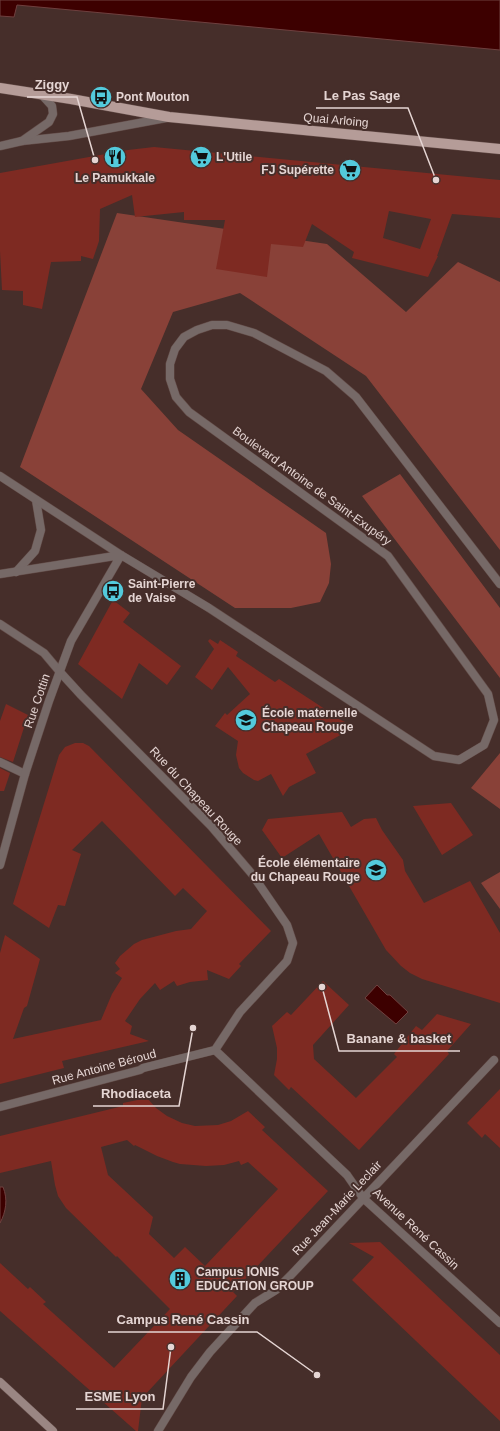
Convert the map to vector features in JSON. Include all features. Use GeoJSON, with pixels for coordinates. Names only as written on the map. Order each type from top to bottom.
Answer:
{"type":"FeatureCollection","features":[{"type":"Feature","properties":{"kind":"main road","name":"Quai Arloing"},"geometry":{"type":"LineString","coordinates":[[0,88],[169,117],[500,148]]}},
{"type":"Feature","properties":{"kind":"main road"},"geometry":{"type":"LineString","coordinates":[[0,1382],[53,1431]]}},
{"type":"Feature","properties":{"kind":"street","name":"Quai Arloing"},"geometry":{"type":"LineString","coordinates":[[22,140],[49,122],[53,114],[52,106],[40,94]]}},
{"type":"Feature","properties":{"kind":"street","name":"Quai Arloing"},"geometry":{"type":"LineString","coordinates":[[0,146],[22,140],[69,136],[169,117]]}},
{"type":"Feature","properties":{"kind":"street","name":"Boulevard Antoine de Saint-Exupéry"},"geometry":{"type":"LineString","coordinates":[[0,476],[121,555],[209,608],[434,756],[459,760],[484,745],[494,720],[488,694],[388,556],[189,412],[176,397],[170,379],[170,364],[175,349],[184,337],[197,330],[212,325],[227,325],[254,333],[326,371],[356,397],[500,584]]}},
{"type":"Feature","properties":{"kind":"street"},"geometry":{"type":"LineString","coordinates":[[16,572],[35,551],[41,530],[36,500]]}},
{"type":"Feature","properties":{"kind":"street"},"geometry":{"type":"LineString","coordinates":[[0,574],[121,555]]}},
{"type":"Feature","properties":{"kind":"street","name":"Rue Cottin"},"geometry":{"type":"LineString","coordinates":[[0,865],[25,774],[71,641],[121,555]]}},
{"type":"Feature","properties":{"kind":"street","name":"Rue du Chapeau Rouge"},"geometry":{"type":"LineString","coordinates":[[0,624],[44,653],[60,672],[211,826],[252,874],[287,926],[293,943],[287,961],[240,1012],[215,1050]]}},
{"type":"Feature","properties":{"kind":"street"},"geometry":{"type":"LineString","coordinates":[[0,762],[25,774]]}},
{"type":"Feature","properties":{"kind":"street","name":"Rue Antoine Béroud"},"geometry":{"type":"LineString","coordinates":[[0,1107],[215,1050]]}},
{"type":"Feature","properties":{"kind":"street","name":"Avenue René Cassin"},"geometry":{"type":"LineString","coordinates":[[215,1050],[347,1175],[363,1198],[500,1323]]}},
{"type":"Feature","properties":{"kind":"street","name":"Rue Jean-Marie Leclair"},"geometry":{"type":"LineString","coordinates":[[158,1431],[191,1377],[210,1352],[255,1303],[276,1290],[286,1280],[494,1060]]}},
{"type":"Feature","properties":{"kind":"shaded area"},"geometry":{"type":"Polygon","coordinates":[[[0,0],[500,0],[500,50],[17,5],[14,17],[0,16],[0,0]]]}},
{"type":"Feature","properties":{"kind":"shaded area"},"geometry":{"type":"Polygon","coordinates":[[[117,213],[327,244],[406,312],[458,262],[500,282],[500,550],[366,376],[240,293],[173,312],[141,389],[178,430],[326,533],[331,564],[329,583],[320,602],[291,608],[235,608],[20,467],[117,213]]]}},
{"type":"Feature","properties":{"kind":"shaded area"},"geometry":{"type":"Polygon","coordinates":[[[400,474],[500,608],[500,678],[362,496],[400,474]]]}},
{"type":"Feature","properties":{"kind":"shaded area"},"geometry":{"type":"Polygon","coordinates":[[[500,753],[500,809],[471,788],[500,753]]]}},
{"type":"Feature","properties":{"kind":"shaded area"},"geometry":{"type":"Polygon","coordinates":[[[500,872],[500,909],[481,883],[500,872]]]}},
{"type":"Feature","properties":{"kind":"shaded area"},"geometry":{"type":"Polygon","coordinates":[[[377,985],[408,1012],[396,1024],[365,998],[377,985]]]}},
{"type":"Feature","properties":{"kind":"shaded area"},"geometry":{"type":"Polygon","coordinates":[[[0,1187],[3,1187],[6,1201],[4,1214],[0,1223],[0,1187]]]}},
{"type":"Feature","properties":{"kind":"building"},"geometry":{"type":"Polygon","coordinates":[[[154,147],[500,180],[500,218],[452,214],[438,256],[428,277],[352,258],[354,252],[312,224],[303,247],[271,244],[267,277],[216,269],[225,220],[184,220],[184,212],[135,217],[132,195],[100,209],[99,241],[93,259],[81,256],[81,261],[51,262],[42,309],[23,305],[23,291],[2,290],[0,251],[0,173],[128,150],[154,147]],[[389,211],[383,238],[420,249],[431,219],[389,211]]]}},
{"type":"Feature","properties":{"kind":"building"},"geometry":{"type":"Polygon","coordinates":[[[113,600],[130,613],[123,622],[181,666],[167,685],[139,663],[122,699],[78,664],[113,600]]]}},
{"type":"Feature","properties":{"kind":"building"},"geometry":{"type":"Polygon","coordinates":[[[210,639],[218,644],[220,640],[238,652],[236,656],[275,682],[279,679],[334,715],[333,716],[355,727],[306,754],[316,773],[289,787],[283,796],[271,774],[258,781],[243,773],[239,768],[236,755],[238,741],[215,726],[225,713],[227,715],[250,694],[228,667],[212,690],[195,677],[214,649],[208,641],[210,639]]]}},
{"type":"Feature","properties":{"kind":"building"},"geometry":{"type":"Polygon","coordinates":[[[6,704],[28,715],[13,762],[0,757],[0,721],[6,704]]]}},
{"type":"Feature","properties":{"kind":"building"},"geometry":{"type":"Polygon","coordinates":[[[75,743],[83,743],[89,746],[271,931],[239,964],[241,966],[229,979],[207,970],[208,980],[190,982],[177,986],[174,981],[160,990],[155,983],[140,999],[125,1021],[132,1026],[130,1034],[149,1041],[62,1061],[64,1068],[0,1084],[0,953],[5,935],[40,959],[27,1006],[24,1008],[13,1039],[101,1020],[112,994],[122,978],[115,973],[120,969],[115,963],[120,956],[134,944],[142,940],[176,931],[191,929],[207,911],[183,888],[175,896],[102,821],[72,850],[81,854],[65,906],[58,905],[49,928],[13,904],[59,755],[65,747],[75,743]]]}},
{"type":"Feature","properties":{"kind":"building"},"geometry":{"type":"Polygon","coordinates":[[[0,768],[10,773],[4,791],[0,791],[0,768]]]}},
{"type":"Feature","properties":{"kind":"building"},"geometry":{"type":"Polygon","coordinates":[[[451,803],[473,835],[442,855],[413,806],[451,803]]]}},
{"type":"Feature","properties":{"kind":"building"},"geometry":{"type":"Polygon","coordinates":[[[342,812],[351,827],[364,819],[376,818],[382,830],[403,860],[405,871],[424,903],[470,881],[500,933],[500,1003],[422,979],[410,973],[401,966],[386,950],[319,834],[282,858],[262,830],[268,819],[342,812]]]}},
{"type":"Feature","properties":{"kind":"building"},"geometry":{"type":"Polygon","coordinates":[[[323,981],[349,1005],[313,1045],[314,1059],[356,1098],[397,1057],[394,1054],[416,1026],[422,1030],[437,1014],[471,1024],[447,1051],[449,1054],[359,1150],[291,1087],[289,1090],[274,1075],[277,1059],[277,1048],[272,1026],[287,1012],[291,1015],[323,981]]]}},
{"type":"Feature","properties":{"kind":"building"},"geometry":{"type":"Polygon","coordinates":[[[500,1089],[500,1148],[485,1134],[482,1138],[467,1123],[500,1089]]]}},
{"type":"Feature","properties":{"kind":"building","name":"Campus IONIS EDUCATION GROUP"},"geometry":{"type":"Polygon","coordinates":[[[147,1098],[156,1108],[167,1116],[182,1123],[195,1126],[218,1125],[231,1121],[248,1111],[265,1127],[262,1130],[328,1191],[233,1292],[237,1296],[142,1398],[138,1431],[136,1431],[0,1311],[0,1263],[28,1289],[30,1287],[46,1302],[43,1304],[114,1368],[170,1309],[66,1208],[58,1196],[51,1161],[0,1173],[0,1136],[123,1106],[123,1103],[147,1098]],[[127,1140],[101,1147],[108,1175],[153,1217],[149,1234],[174,1258],[185,1247],[205,1266],[278,1189],[248,1162],[241,1165],[239,1161],[224,1165],[206,1166],[180,1164],[157,1156],[135,1145],[134,1146],[127,1140]]]}},
{"type":"Feature","properties":{"kind":"building"},"geometry":{"type":"Polygon","coordinates":[[[380,1242],[500,1355],[500,1421],[352,1280],[374,1257],[349,1243],[380,1242]]]}},
{"type":"Feature","properties":{"kind":"place","name":"Pont Mouton"},"geometry":{"type":"Point","coordinates":[101,97]}},
{"type":"Feature","properties":{"kind":"place","name":"Le Pamukkale"},"geometry":{"type":"Point","coordinates":[115,157]}},
{"type":"Feature","properties":{"kind":"place","name":"L'Utile"},"geometry":{"type":"Point","coordinates":[201,157]}},
{"type":"Feature","properties":{"kind":"place","name":"Ziggy"},"geometry":{"type":"Point","coordinates":[95,160]}},
{"type":"Feature","properties":{"kind":"place","name":"FJ Supérette"},"geometry":{"type":"Point","coordinates":[350,170]}},
{"type":"Feature","properties":{"kind":"place","name":"Le Pas Sage"},"geometry":{"type":"Point","coordinates":[436,180]}},
{"type":"Feature","properties":{"kind":"place","name":"Saint-Pierre de Vaise"},"geometry":{"type":"Point","coordinates":[113,591]}},
{"type":"Feature","properties":{"kind":"place","name":"École maternelle Chapeau Rouge"},"geometry":{"type":"Point","coordinates":[246,720]}},
{"type":"Feature","properties":{"kind":"place","name":"École élémentaire du Chapeau Rouge"},"geometry":{"type":"Point","coordinates":[376,870]}},
{"type":"Feature","properties":{"kind":"place","name":"Banane & basket"},"geometry":{"type":"Point","coordinates":[322,987]}},
{"type":"Feature","properties":{"kind":"place","name":"Rhodiaceta"},"geometry":{"type":"Point","coordinates":[193,1028]}},
{"type":"Feature","properties":{"kind":"place","name":"Campus IONIS EDUCATION GROUP"},"geometry":{"type":"Point","coordinates":[180,1279]}},
{"type":"Feature","properties":{"kind":"place","name":"ESME Lyon"},"geometry":{"type":"Point","coordinates":[171,1347]}},
{"type":"Feature","properties":{"kind":"place","name":"Campus René Cassin"},"geometry":{"type":"Point","coordinates":[317,1375]}}]}
